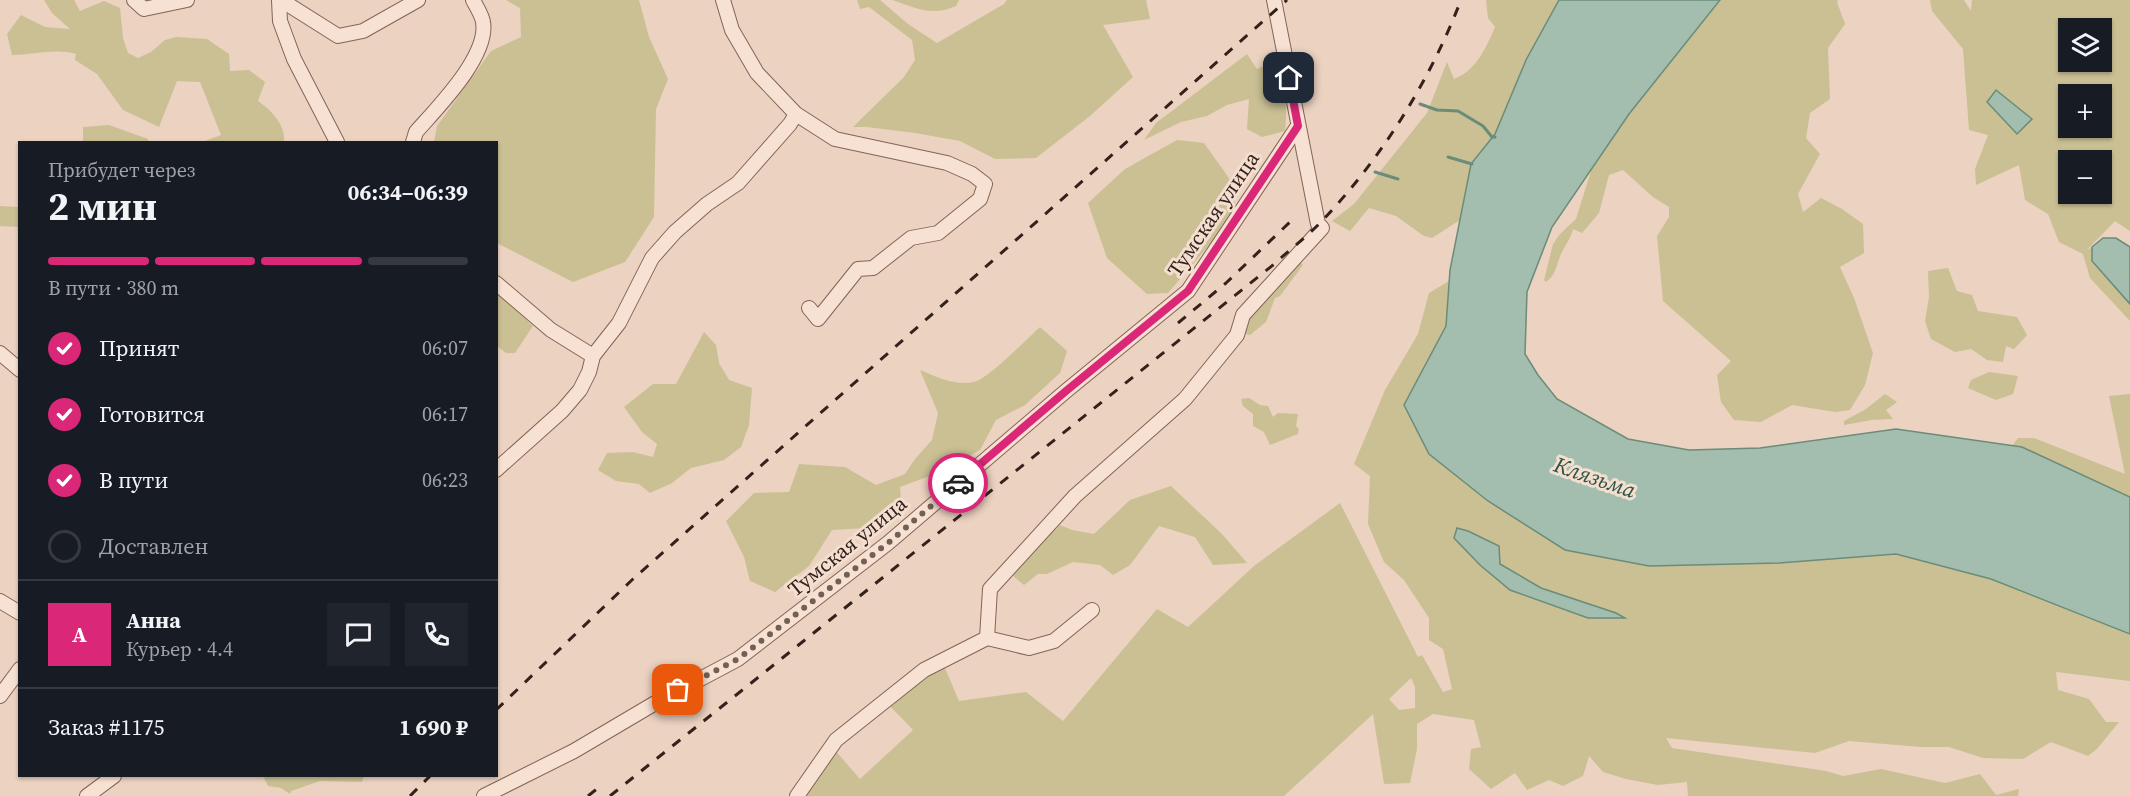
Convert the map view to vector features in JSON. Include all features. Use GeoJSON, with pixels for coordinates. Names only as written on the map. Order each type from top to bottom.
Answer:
{"type":"FeatureCollection","features":[{"type":"Feature","properties":{"kind":"street"},"geometry":{"type":"LineString","coordinates":[[134,0],[144,9],[187,0]]}},
{"type":"Feature","properties":{"kind":"street"},"geometry":{"type":"LineString","coordinates":[[280,0],[338,36],[363,31],[418,0]]}},
{"type":"Feature","properties":{"kind":"street"},"geometry":{"type":"LineString","coordinates":[[280,0],[280,21],[294,59],[336,141]]}},
{"type":"Feature","properties":{"kind":"street"},"geometry":{"type":"LineString","coordinates":[[413,141],[416,132],[464,76],[481,42],[483,22],[473,0]]}},
{"type":"Feature","properties":{"kind":"street"},"geometry":{"type":"LineString","coordinates":[[723,0],[732,30],[757,73],[796,114],[835,139],[947,163],[972,174],[985,184],[980,199],[938,233],[911,238],[873,268],[858,269],[818,319],[809,308]]}},
{"type":"Feature","properties":{"kind":"street"},"geometry":{"type":"LineString","coordinates":[[987,638],[990,589],[1075,496],[1185,399],[1237,335],[1243,315],[1322,228],[1318,224],[1274,0]]}},
{"type":"Feature","properties":{"kind":"street"},"geometry":{"type":"LineString","coordinates":[[498,468],[562,411],[580,390],[589,372],[593,356],[619,323],[652,258],[675,232],[707,204],[738,183],[790,124],[796,114]]}},
{"type":"Feature","properties":{"kind":"street","name":"Тумская улица"},"geometry":{"type":"LineString","coordinates":[[484,796],[573,751],[657,702],[738,659],[888,543],[1066,391],[1188,291],[1298,126]]}},
{"type":"Feature","properties":{"kind":"street"},"geometry":{"type":"LineString","coordinates":[[498,285],[551,330],[593,356]]}},
{"type":"Feature","properties":{"kind":"street"},"geometry":{"type":"LineString","coordinates":[[0,353],[18,368]]}},
{"type":"Feature","properties":{"kind":"street"},"geometry":{"type":"LineString","coordinates":[[0,601],[18,612]]}},
{"type":"Feature","properties":{"kind":"street"},"geometry":{"type":"LineString","coordinates":[[797,796],[836,740],[924,670],[987,638],[1029,648],[1054,641],[1092,610]]}},
{"type":"Feature","properties":{"kind":"street"},"geometry":{"type":"LineString","coordinates":[[0,696],[18,672]]}},
{"type":"Feature","properties":{"kind":"street"},"geometry":{"type":"LineString","coordinates":[[87,796],[113,777]]}},
{"type":"Feature","properties":{"kind":"shaded area"},"geometry":{"type":"Polygon","coordinates":[[[44,0],[74,0],[80,11],[104,1],[120,8],[123,38],[128,53],[138,58],[151,52],[165,40],[176,37],[207,39],[229,54],[230,71],[249,70],[265,82],[258,101],[272,113],[280,124],[284,141],[205,141],[221,135],[200,82],[177,81],[159,127],[123,110],[97,74],[75,60],[76,54],[52,52],[12,55],[7,34],[21,15],[45,27],[70,29],[52,13],[44,0]]]}},
{"type":"Feature","properties":{"kind":"shaded area"},"geometry":{"type":"Polygon","coordinates":[[[506,0],[639,0],[649,37],[668,79],[656,109],[654,217],[625,262],[573,282],[498,244],[498,141],[434,141],[437,126],[491,51],[521,37],[520,8],[506,0]]]}},
{"type":"Feature","properties":{"kind":"shaded area"},"geometry":{"type":"Polygon","coordinates":[[[857,0],[880,0],[908,24],[937,43],[1004,4],[1007,0],[1146,0],[1150,19],[1103,25],[1133,77],[1090,116],[1036,158],[995,159],[960,141],[915,133],[853,127],[904,77],[915,60],[912,40],[869,7],[860,9],[857,0]]]}},
{"type":"Feature","properties":{"kind":"shaded area"},"geometry":{"type":"Polygon","coordinates":[[[892,0],[959,0],[956,6],[931,11],[892,0]]]}},
{"type":"Feature","properties":{"kind":"shaded area"},"geometry":{"type":"Polygon","coordinates":[[[1486,0],[1559,0],[1526,60],[1495,134],[1471,164],[1460,220],[1432,238],[1424,236],[1396,216],[1369,208],[1350,231],[1332,221],[1354,204],[1427,113],[1447,62],[1454,79],[1474,65],[1479,58],[1495,27],[1488,18],[1486,0]]]}},
{"type":"Feature","properties":{"kind":"shaded area"},"geometry":{"type":"Polygon","coordinates":[[[1720,0],[1838,0],[1845,24],[1828,48],[1830,99],[1810,113],[1806,138],[1820,154],[1798,194],[1803,212],[1821,198],[1863,224],[1864,253],[1840,267],[1854,298],[1873,353],[1865,385],[1850,410],[1835,412],[1792,405],[1761,422],[1734,420],[1721,402],[1717,375],[1731,361],[1663,301],[1657,236],[1669,217],[1669,207],[1653,197],[1623,170],[1609,175],[1599,213],[1582,233],[1573,229],[1552,276],[1546,282],[1544,280],[1553,244],[1576,219],[1591,171],[1629,114],[1720,0]]]}},
{"type":"Feature","properties":{"kind":"shaded area"},"geometry":{"type":"Polygon","coordinates":[[[1930,0],[1964,0],[1971,11],[1972,0],[2130,0],[2130,231],[2115,221],[2087,250],[2092,247],[2092,261],[2130,304],[2130,321],[2090,278],[2083,254],[2059,242],[2048,214],[2025,200],[2019,165],[1976,185],[1975,169],[1988,135],[1969,130],[1963,49],[1932,11],[1930,0]]]}},
{"type":"Feature","properties":{"kind":"shaded area"},"geometry":{"type":"Polygon","coordinates":[[[1247,54],[1257,69],[1271,62],[1284,96],[1285,131],[1262,137],[1247,129],[1249,99],[1227,105],[1207,116],[1181,122],[1144,140],[1156,123],[1247,54]]]}},
{"type":"Feature","properties":{"kind":"shaded area"},"geometry":{"type":"Polygon","coordinates":[[[109,125],[149,141],[83,141],[83,127],[109,125]]]}},
{"type":"Feature","properties":{"kind":"shaded area"},"geometry":{"type":"Polygon","coordinates":[[[1177,140],[1204,143],[1236,188],[1234,216],[1168,293],[1147,294],[1107,258],[1088,203],[1125,169],[1177,140]]]}},
{"type":"Feature","properties":{"kind":"shaded area"},"geometry":{"type":"Polygon","coordinates":[[[0,206],[18,207],[18,227],[0,226],[0,206]]]}},
{"type":"Feature","properties":{"kind":"shaded area"},"geometry":{"type":"Polygon","coordinates":[[[1295,261],[1303,265],[1280,296],[1275,298],[1266,322],[1250,335],[1245,334],[1246,326],[1256,307],[1295,261]]]}},
{"type":"Feature","properties":{"kind":"shaded area"},"geometry":{"type":"Polygon","coordinates":[[[1948,268],[1957,291],[1972,295],[1978,311],[2017,317],[2027,335],[2014,349],[2006,346],[2003,362],[1987,360],[1971,349],[1955,352],[1931,339],[1925,321],[1929,297],[1928,271],[1948,268]]]}},
{"type":"Feature","properties":{"kind":"shaded area"},"geometry":{"type":"Polygon","coordinates":[[[1449,281],[1446,326],[1404,405],[1429,454],[1488,501],[1565,550],[1649,566],[1779,563],[1896,554],[1991,579],[2130,634],[2130,681],[2056,672],[2058,690],[2089,699],[2106,722],[2119,722],[2097,749],[2088,756],[2051,742],[2023,759],[1983,758],[1949,747],[1849,741],[1815,753],[1666,738],[1672,748],[1826,771],[1843,776],[1881,769],[1945,783],[1980,774],[1996,795],[2019,789],[2018,796],[1688,796],[1687,782],[1658,785],[1626,779],[1603,772],[1589,756],[1583,776],[1563,786],[1549,780],[1527,790],[1515,773],[1491,789],[1469,769],[1471,749],[1481,747],[1474,720],[1433,714],[1417,724],[1417,749],[1410,783],[1384,784],[1373,714],[1284,796],[803,796],[834,749],[860,779],[913,730],[889,705],[921,680],[945,668],[959,701],[1026,692],[1063,721],[1157,609],[1188,627],[1254,566],[1340,503],[1418,657],[1422,655],[1443,692],[1452,689],[1443,649],[1429,640],[1429,618],[1404,580],[1384,562],[1368,524],[1370,476],[1354,464],[1385,390],[1418,334],[1429,293],[1449,281]],[[1411,678],[1389,699],[1399,710],[1415,708],[1415,687],[1411,678]]]}},
{"type":"Feature","properties":{"kind":"shaded area"},"geometry":{"type":"Polygon","coordinates":[[[498,293],[533,326],[515,353],[506,353],[498,347],[498,293]]]}},
{"type":"Feature","properties":{"kind":"shaded area"},"geometry":{"type":"Polygon","coordinates":[[[1040,327],[1067,351],[1060,373],[1025,405],[996,420],[980,450],[935,474],[900,487],[901,500],[867,528],[832,530],[809,566],[775,592],[750,581],[744,557],[726,521],[754,493],[789,492],[799,464],[845,467],[876,485],[905,474],[932,440],[938,413],[920,370],[953,382],[974,382],[998,366],[1040,327]]]}},
{"type":"Feature","properties":{"kind":"shaded area"},"geometry":{"type":"Polygon","coordinates":[[[704,332],[716,345],[719,363],[729,380],[752,388],[749,425],[741,447],[724,460],[691,468],[672,483],[650,493],[639,484],[616,481],[598,470],[607,453],[633,452],[653,457],[657,444],[642,432],[624,407],[653,384],[676,384],[704,332]]]}},
{"type":"Feature","properties":{"kind":"shaded area"},"geometry":{"type":"Polygon","coordinates":[[[1989,372],[2018,376],[2013,394],[1996,400],[1968,388],[1971,380],[1989,372]]]}},
{"type":"Feature","properties":{"kind":"shaded area"},"geometry":{"type":"Polygon","coordinates":[[[1885,394],[1897,402],[1886,410],[1893,419],[1844,425],[1844,421],[1866,409],[1885,394]]]}},
{"type":"Feature","properties":{"kind":"shaded area"},"geometry":{"type":"Polygon","coordinates":[[[2130,394],[2130,497],[2022,447],[2012,446],[2018,438],[2034,438],[2125,474],[2109,396],[2130,394]]]}},
{"type":"Feature","properties":{"kind":"shaded area"},"geometry":{"type":"Polygon","coordinates":[[[1249,398],[1260,405],[1268,406],[1273,417],[1278,413],[1298,414],[1296,426],[1299,429],[1298,434],[1270,445],[1264,432],[1253,426],[1253,414],[1243,406],[1241,399],[1249,398]]]}},
{"type":"Feature","properties":{"kind":"shaded area"},"geometry":{"type":"Polygon","coordinates":[[[1171,486],[1222,534],[1247,563],[1213,565],[1195,537],[1159,526],[1130,565],[1113,575],[1100,565],[1073,562],[1047,574],[1038,574],[1024,585],[1013,576],[1033,551],[1060,525],[1094,534],[1130,500],[1171,486]]]}},
{"type":"Feature","properties":{"kind":"shaded area"},"geometry":{"type":"Polygon","coordinates":[[[264,777],[364,777],[362,782],[320,781],[291,791],[290,794],[281,788],[268,786],[264,777]]]}},
{"type":"Feature","properties":{"kind":"water","name":"Клязьма"},"geometry":{"type":"Polygon","coordinates":[[[1559,0],[1720,0],[1629,114],[1552,227],[1527,292],[1525,354],[1557,399],[1628,439],[1689,450],[1760,448],[1896,429],[2022,447],[2130,497],[2130,634],[1991,579],[1896,554],[1779,563],[1649,566],[1565,550],[1488,501],[1429,454],[1404,405],[1446,326],[1450,270],[1471,164],[1495,134],[1526,60],[1559,0]]]}},
{"type":"Feature","properties":{"kind":"water"},"geometry":{"type":"Polygon","coordinates":[[[1996,90],[2032,119],[2017,134],[1987,102],[1996,90]]]}},
{"type":"Feature","properties":{"kind":"water"},"geometry":{"type":"Polygon","coordinates":[[[2103,238],[2116,238],[2130,247],[2130,304],[2092,261],[2092,247],[2103,238]]]}},
{"type":"Feature","properties":{"kind":"water"},"geometry":{"type":"Polygon","coordinates":[[[1457,528],[1499,546],[1500,564],[1541,588],[1625,618],[1588,618],[1510,590],[1480,565],[1454,538],[1457,528]]]}},
{"type":"Feature","properties":{"kind":"waterway"},"geometry":{"type":"LineString","coordinates":[[1420,104],[1437,110],[1458,111],[1483,126],[1492,137],[1495,137]]}},
{"type":"Feature","properties":{"kind":"waterway"},"geometry":{"type":"LineString","coordinates":[[1448,157],[1472,164]]}},
{"type":"Feature","properties":{"kind":"waterway"},"geometry":{"type":"LineString","coordinates":[[1375,172],[1398,179]]}},
{"type":"Feature","properties":{"kind":"railway"},"geometry":{"type":"LineString","coordinates":[[498,708],[633,579],[1287,0]]}},
{"type":"Feature","properties":{"kind":"railway"},"geometry":{"type":"LineString","coordinates":[[610,796],[1273,265],[1313,230],[1362,175],[1401,120],[1434,61],[1461,0]]}},
{"type":"Feature","properties":{"kind":"railway"},"geometry":{"type":"LineString","coordinates":[[1178,323],[1226,283],[1291,221]]}},
{"type":"Feature","properties":{"kind":"railway"},"geometry":{"type":"LineString","coordinates":[[410,796],[429,777]]}},
{"type":"Feature","properties":{"kind":"railway"},"geometry":{"type":"LineString","coordinates":[[588,796],[598,788]]}},
{"type":"Feature","properties":{"kind":"way so far"},"geometry":{"type":"LineString","coordinates":[[678,690],[738,659],[888,543],[958,483]]}},
{"type":"Feature","properties":{"kind":"route"},"geometry":{"type":"LineString","coordinates":[[958,483],[1188,291],[1298,126],[1289,78]]}}]}
